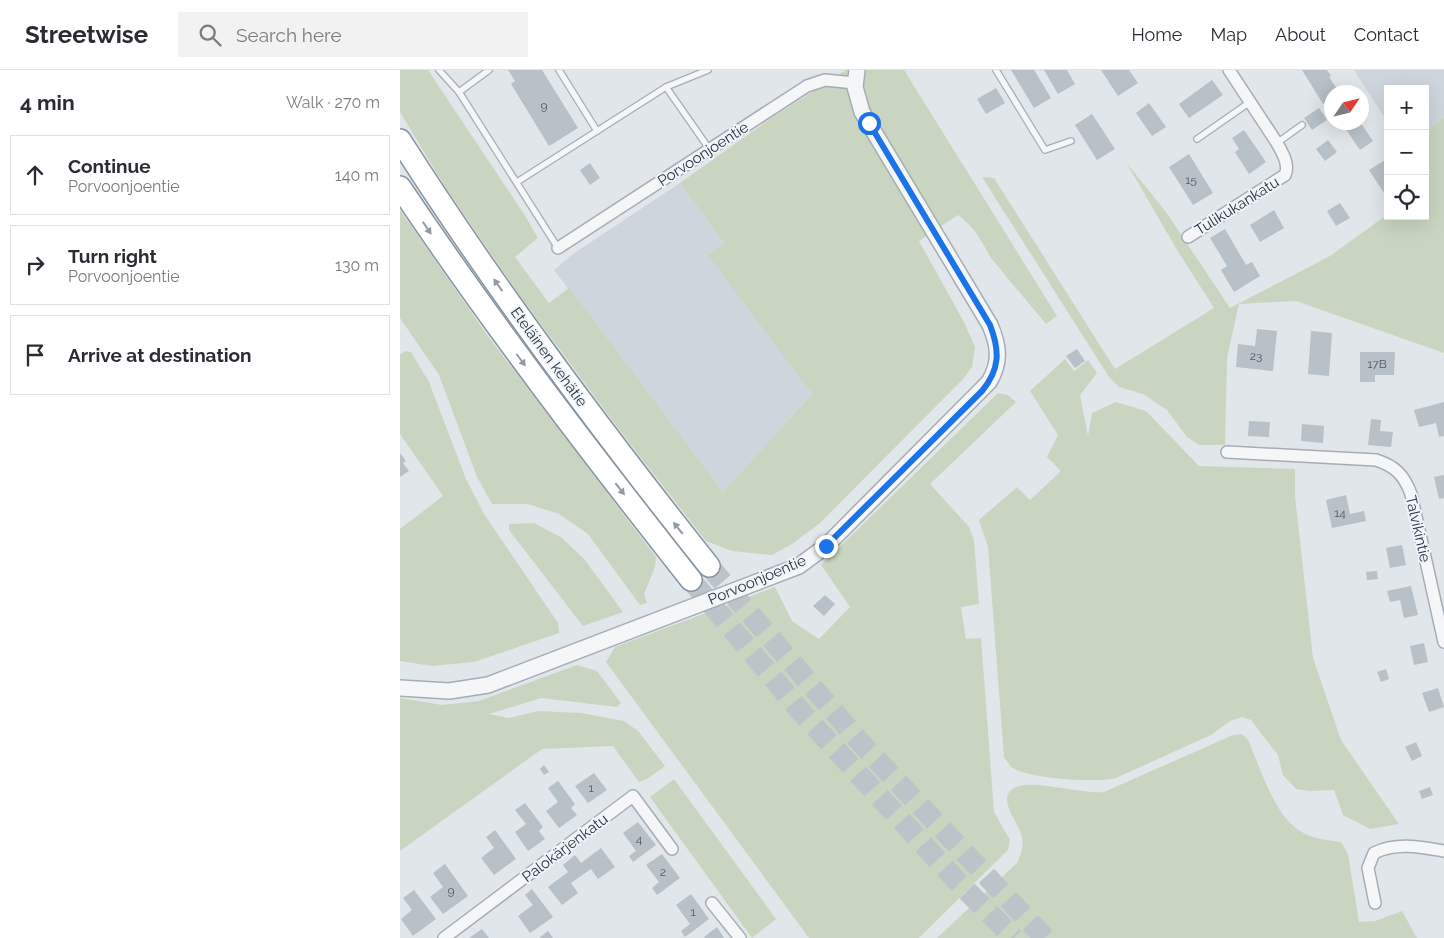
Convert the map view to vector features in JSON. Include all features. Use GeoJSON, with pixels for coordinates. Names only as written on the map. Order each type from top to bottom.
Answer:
{"type":"FeatureCollection","features":[{"type":"Feature","properties":{"kind":"highway","name":"Eteläinen kehätie"},"geometry":{"type":"LineString","coordinates":[[402,143],[585,406],[709,566]]}},
{"type":"Feature","properties":{"kind":"highway","name":"Eteläinen kehätie"},"geometry":{"type":"LineString","coordinates":[[400,188],[502,335],[691,580]]}},
{"type":"Feature","properties":{"kind":"street","name":"Tulikukankatu"},"geometry":{"type":"LineString","coordinates":[[1188,237],[1285,175],[1287,170],[1284,155],[1229,70]]}},
{"type":"Feature","properties":{"kind":"street","name":"Porvoonjoentie"},"geometry":{"type":"LineString","coordinates":[[400,688],[448,691],[488,684],[799,566],[826,546],[989,382],[998,360],[998,348],[990,325],[862,112],[857,99],[856,76],[812,83],[558,248]]}},
{"type":"Feature","properties":{"kind":"street","name":"Talvikintie"},"geometry":{"type":"LineString","coordinates":[[1227,452],[1376,460],[1397,470],[1403,476],[1411,494],[1444,642]]}},
{"type":"Feature","properties":{"kind":"street","name":"Palokärjenkatu"},"geometry":{"type":"LineString","coordinates":[[444,938],[633,796],[672,849]]}},
{"type":"Feature","properties":{"kind":"street"},"geometry":{"type":"LineString","coordinates":[[1375,903],[1368,868],[1374,854],[1386,847],[1412,846],[1444,851]]}},
{"type":"Feature","properties":{"kind":"street"},"geometry":{"type":"LineString","coordinates":[[712,903],[740,938]]}},
{"type":"Feature","properties":{"kind":"lane"},"geometry":{"type":"LineString","coordinates":[[439,70],[459,92],[558,248]]}},
{"type":"Feature","properties":{"kind":"lane"},"geometry":{"type":"LineString","coordinates":[[459,92],[489,70]]}},
{"type":"Feature","properties":{"kind":"lane"},"geometry":{"type":"LineString","coordinates":[[559,70],[597,131]]}},
{"type":"Feature","properties":{"kind":"lane"},"geometry":{"type":"LineString","coordinates":[[517,182],[666,87],[708,70]]}},
{"type":"Feature","properties":{"kind":"lane"},"geometry":{"type":"LineString","coordinates":[[996,70],[1045,150],[1071,140]]}},
{"type":"Feature","properties":{"kind":"lane"},"geometry":{"type":"LineString","coordinates":[[666,87],[710,150]]}},
{"type":"Feature","properties":{"kind":"lane"},"geometry":{"type":"LineString","coordinates":[[1197,139],[1250,102]]}},
{"type":"Feature","properties":{"kind":"lane"},"geometry":{"type":"LineString","coordinates":[[1277,143],[1302,125]]}},
{"type":"Feature","properties":{"kind":"shaded area"},"geometry":{"type":"Polygon","coordinates":[[[1354,70],[1444,70],[1444,117],[1429,126],[1429,85],[1384,85],[1384,117],[1369,93],[1369,85],[1364,85],[1354,70]]]}},
{"type":"Feature","properties":{"kind":"shaded area"},"geometry":{"type":"Polygon","coordinates":[[[680,183],[724,243],[709,254],[812,394],[723,492],[554,270],[573,254],[680,183]]]}},
{"type":"Feature","properties":{"kind":"green space"},"geometry":{"type":"Polygon","coordinates":[[[400,70],[428,70],[524,214],[538,238],[515,257],[549,303],[569,288],[723,492],[812,394],[708,255],[724,243],[680,183],[770,119],[846,70],[904,70],[1057,316],[1046,324],[991,258],[973,229],[958,215],[919,241],[964,322],[975,347],[972,367],[963,379],[820,523],[792,544],[772,555],[732,551],[706,541],[624,436],[523,300],[447,190],[400,112],[400,70]]]}},
{"type":"Feature","properties":{"kind":"green space"},"geometry":{"type":"Polygon","coordinates":[[[1444,117],[1444,353],[1296,301],[1239,304],[1227,358],[1225,445],[1199,445],[1187,437],[1167,410],[1143,394],[1119,387],[1109,377],[982,177],[994,178],[1115,369],[1214,308],[1177,250],[1126,162],[1166,212],[1230,308],[1330,256],[1384,217],[1384,220],[1429,220],[1429,127],[1444,117]]]}},
{"type":"Feature","properties":{"kind":"green space"},"geometry":{"type":"Polygon","coordinates":[[[400,210],[487,335],[656,557],[655,567],[644,594],[647,603],[640,605],[588,534],[559,514],[528,504],[492,504],[477,477],[439,375],[400,318],[400,210]]]}},
{"type":"Feature","properties":{"kind":"green space"},"geometry":{"type":"Polygon","coordinates":[[[406,351],[411,352],[429,382],[466,479],[484,514],[558,623],[559,633],[474,662],[432,666],[400,661],[400,529],[443,496],[400,434],[400,354],[406,351]]]}},
{"type":"Feature","properties":{"kind":"green space"},"geometry":{"type":"Polygon","coordinates":[[[1065,359],[1074,371],[1088,360],[1097,373],[1080,395],[1088,436],[1092,413],[1116,402],[1146,411],[1199,466],[1295,469],[1295,496],[1313,658],[1341,740],[1399,824],[1370,829],[1343,815],[1334,790],[1310,791],[1296,789],[1283,775],[1278,755],[1251,720],[1242,717],[1230,721],[1211,735],[1116,778],[1094,780],[1062,779],[1032,774],[1011,767],[1004,757],[988,547],[979,520],[1017,487],[1030,500],[1061,471],[1047,457],[1058,435],[1030,391],[1065,359]]]}},
{"type":"Feature","properties":{"kind":"green space"},"geometry":{"type":"Polygon","coordinates":[[[998,393],[1008,395],[1016,402],[930,484],[969,527],[974,540],[979,604],[961,607],[966,639],[981,638],[994,812],[1010,840],[1008,850],[919,938],[809,938],[606,662],[615,647],[775,587],[792,621],[819,639],[850,607],[821,565],[998,393]]]}},
{"type":"Feature","properties":{"kind":"green space"},"geometry":{"type":"Polygon","coordinates":[[[534,523],[562,538],[584,559],[623,612],[583,626],[509,530],[509,524],[534,523]]]}},
{"type":"Feature","properties":{"kind":"green space"},"geometry":{"type":"Polygon","coordinates":[[[577,665],[597,671],[621,703],[617,707],[541,698],[489,714],[509,718],[538,711],[581,713],[624,721],[638,731],[665,766],[647,779],[639,782],[613,746],[542,749],[400,851],[400,698],[442,705],[479,701],[577,665]]]}},
{"type":"Feature","properties":{"kind":"green space"},"geometry":{"type":"Polygon","coordinates":[[[1242,734],[1248,740],[1275,802],[1291,824],[1310,836],[1341,842],[1348,854],[1359,922],[1375,921],[1402,911],[1417,938],[937,938],[1017,863],[1023,841],[1007,803],[1010,791],[1023,785],[1033,785],[1104,792],[1233,735],[1242,734]]]}},
{"type":"Feature","properties":{"kind":"green space"},"geometry":{"type":"Polygon","coordinates":[[[674,779],[776,919],[752,938],[650,797],[674,779]]]}},
{"type":"Feature","properties":{"kind":"building"},"geometry":{"type":"Polygon","coordinates":[[[508,70],[542,70],[578,128],[549,146],[511,84],[515,81],[508,70]]]}},
{"type":"Feature","properties":{"kind":"building"},"geometry":{"type":"Polygon","coordinates":[[[1011,70],[1034,70],[1051,98],[1034,108],[1011,70]]]}},
{"type":"Feature","properties":{"kind":"building"},"geometry":{"type":"Polygon","coordinates":[[[1044,70],[1067,70],[1075,84],[1058,94],[1044,70]]]}},
{"type":"Feature","properties":{"kind":"building"},"geometry":{"type":"Polygon","coordinates":[[[1101,70],[1129,70],[1138,83],[1118,96],[1101,70]]]}},
{"type":"Feature","properties":{"kind":"building"},"geometry":{"type":"Polygon","coordinates":[[[1302,70],[1327,70],[1331,76],[1329,77],[1334,85],[1324,85],[1323,104],[1302,70]]]}},
{"type":"Feature","properties":{"kind":"building"},"geometry":{"type":"Polygon","coordinates":[[[1212,80],[1223,95],[1189,118],[1179,104],[1212,80]]]}},
{"type":"Feature","properties":{"kind":"building"},"geometry":{"type":"Polygon","coordinates":[[[996,88],[1005,103],[986,114],[977,99],[996,88]]]}},
{"type":"Feature","properties":{"kind":"building"},"geometry":{"type":"Polygon","coordinates":[[[1149,103],[1166,127],[1152,136],[1136,113],[1149,103]]]}},
{"type":"Feature","properties":{"kind":"building"},"geometry":{"type":"Polygon","coordinates":[[[1319,108],[1324,116],[1324,122],[1312,130],[1304,118],[1319,108]]]}},
{"type":"Feature","properties":{"kind":"building"},"geometry":{"type":"Polygon","coordinates":[[[1092,114],[1115,149],[1097,160],[1075,125],[1092,114]]]}},
{"type":"Feature","properties":{"kind":"building"},"geometry":{"type":"Polygon","coordinates":[[[1244,130],[1266,162],[1249,174],[1235,152],[1239,149],[1232,138],[1244,130]]]}},
{"type":"Feature","properties":{"kind":"building"},"geometry":{"type":"Polygon","coordinates":[[[1346,130],[1365,130],[1373,141],[1360,150],[1346,130]]]}},
{"type":"Feature","properties":{"kind":"building"},"geometry":{"type":"Polygon","coordinates":[[[1328,140],[1337,152],[1325,161],[1316,149],[1328,140]]]}},
{"type":"Feature","properties":{"kind":"building"},"geometry":{"type":"Polygon","coordinates":[[[1189,154],[1213,193],[1193,205],[1169,167],[1189,154]]]}},
{"type":"Feature","properties":{"kind":"building"},"geometry":{"type":"Polygon","coordinates":[[[1384,161],[1384,193],[1369,170],[1384,161]]]}},
{"type":"Feature","properties":{"kind":"building"},"geometry":{"type":"Polygon","coordinates":[[[590,163],[600,178],[590,185],[580,170],[590,163]]]}},
{"type":"Feature","properties":{"kind":"building"},"geometry":{"type":"Polygon","coordinates":[[[1340,203],[1350,218],[1336,226],[1327,211],[1340,203]]]}},
{"type":"Feature","properties":{"kind":"building"},"geometry":{"type":"Polygon","coordinates":[[[1274,210],[1284,228],[1260,242],[1250,225],[1274,210]]]}},
{"type":"Feature","properties":{"kind":"building"},"geometry":{"type":"Polygon","coordinates":[[[1225,229],[1246,265],[1252,262],[1260,276],[1234,292],[1221,270],[1227,266],[1210,238],[1225,229]]]}},
{"type":"Feature","properties":{"kind":"building"},"geometry":{"type":"Polygon","coordinates":[[[1257,329],[1277,331],[1273,371],[1236,367],[1238,344],[1255,346],[1257,329]]]}},
{"type":"Feature","properties":{"kind":"building"},"geometry":{"type":"Polygon","coordinates":[[[1311,331],[1332,333],[1329,376],[1308,374],[1311,331]]]}},
{"type":"Feature","properties":{"kind":"building"},"geometry":{"type":"Polygon","coordinates":[[[1077,349],[1085,361],[1075,368],[1066,356],[1077,349]]]}},
{"type":"Feature","properties":{"kind":"building"},"geometry":{"type":"Polygon","coordinates":[[[1360,352],[1395,352],[1394,375],[1375,375],[1375,382],[1360,382],[1360,352]]]}},
{"type":"Feature","properties":{"kind":"building"},"geometry":{"type":"Polygon","coordinates":[[[1444,402],[1444,436],[1439,437],[1436,423],[1419,427],[1414,410],[1444,402]]]}},
{"type":"Feature","properties":{"kind":"building"},"geometry":{"type":"Polygon","coordinates":[[[1371,419],[1381,420],[1380,431],[1393,432],[1391,447],[1368,445],[1371,419]]]}},
{"type":"Feature","properties":{"kind":"building"},"geometry":{"type":"Polygon","coordinates":[[[1249,421],[1270,422],[1269,437],[1248,436],[1249,421]]]}},
{"type":"Feature","properties":{"kind":"building"},"geometry":{"type":"Polygon","coordinates":[[[1302,424],[1324,426],[1323,443],[1301,441],[1302,424]]]}},
{"type":"Feature","properties":{"kind":"building"},"geometry":{"type":"Polygon","coordinates":[[[400,453],[406,461],[403,463],[409,471],[400,477],[400,453]]]}},
{"type":"Feature","properties":{"kind":"building"},"geometry":{"type":"Polygon","coordinates":[[[1444,475],[1444,498],[1439,499],[1434,477],[1444,475]]]}},
{"type":"Feature","properties":{"kind":"building"},"geometry":{"type":"Polygon","coordinates":[[[1346,495],[1350,514],[1364,511],[1366,521],[1332,528],[1326,500],[1346,495]]]}},
{"type":"Feature","properties":{"kind":"building"},"geometry":{"type":"Polygon","coordinates":[[[1402,545],[1406,565],[1390,568],[1386,548],[1402,545]]]}},
{"type":"Feature","properties":{"kind":"building"},"geometry":{"type":"Polygon","coordinates":[[[1377,571],[1378,579],[1367,580],[1366,572],[1377,571]]]}},
{"type":"Feature","properties":{"kind":"building"},"geometry":{"type":"Polygon","coordinates":[[[1411,586],[1418,615],[1404,618],[1400,600],[1390,602],[1387,591],[1411,586]]]}},
{"type":"Feature","properties":{"kind":"building"},"geometry":{"type":"Polygon","coordinates":[[[825,595],[835,604],[824,616],[813,606],[825,595]]]}},
{"type":"Feature","properties":{"kind":"building"},"geometry":{"type":"Polygon","coordinates":[[[1424,643],[1428,662],[1414,665],[1410,646],[1424,643]]]}},
{"type":"Feature","properties":{"kind":"building"},"geometry":{"type":"Polygon","coordinates":[[[1386,669],[1389,679],[1381,682],[1377,672],[1386,669]]]}},
{"type":"Feature","properties":{"kind":"building"},"geometry":{"type":"Polygon","coordinates":[[[1438,688],[1444,707],[1429,712],[1422,693],[1438,688]]]}},
{"type":"Feature","properties":{"kind":"building"},"geometry":{"type":"Polygon","coordinates":[[[1416,742],[1422,756],[1412,761],[1405,747],[1416,742]]]}},
{"type":"Feature","properties":{"kind":"building"},"geometry":{"type":"Polygon","coordinates":[[[544,765],[549,772],[544,775],[540,769],[544,765]]]}},
{"type":"Feature","properties":{"kind":"building"},"geometry":{"type":"Polygon","coordinates":[[[594,773],[607,790],[588,803],[575,786],[594,773]]]}},
{"type":"Feature","properties":{"kind":"building"},"geometry":{"type":"Polygon","coordinates":[[[558,781],[575,804],[571,808],[577,815],[559,828],[546,811],[558,802],[548,788],[558,781]]]}},
{"type":"Feature","properties":{"kind":"building"},"geometry":{"type":"Polygon","coordinates":[[[1430,787],[1433,795],[1422,799],[1419,791],[1430,787]]]}},
{"type":"Feature","properties":{"kind":"building"},"geometry":{"type":"Polygon","coordinates":[[[525,803],[543,827],[539,831],[545,839],[528,851],[515,832],[526,824],[515,810],[525,803]]]}},
{"type":"Feature","properties":{"kind":"building"},"geometry":{"type":"Polygon","coordinates":[[[638,822],[656,845],[633,862],[629,856],[636,851],[623,833],[638,822]]]}},
{"type":"Feature","properties":{"kind":"building"},"geometry":{"type":"Polygon","coordinates":[[[495,830],[516,859],[494,875],[481,858],[494,848],[486,837],[495,830]]]}},
{"type":"Feature","properties":{"kind":"building"},"geometry":{"type":"Polygon","coordinates":[[[601,848],[615,867],[598,879],[591,869],[571,883],[578,893],[562,905],[548,887],[568,872],[563,865],[575,855],[581,863],[601,848]]]}},
{"type":"Feature","properties":{"kind":"building"},"geometry":{"type":"Polygon","coordinates":[[[662,854],[680,878],[657,895],[652,888],[659,882],[646,865],[662,854]]]}},
{"type":"Feature","properties":{"kind":"building"},"geometry":{"type":"Polygon","coordinates":[[[445,864],[468,896],[443,914],[430,897],[443,887],[433,873],[445,864]]]}},
{"type":"Feature","properties":{"kind":"building"},"geometry":{"type":"Polygon","coordinates":[[[532,889],[553,917],[530,933],[518,916],[533,905],[525,895],[532,889]]]}},
{"type":"Feature","properties":{"kind":"building"},"geometry":{"type":"Polygon","coordinates":[[[414,890],[436,919],[413,936],[401,919],[412,910],[403,898],[414,890]]]}},
{"type":"Feature","properties":{"kind":"building"},"geometry":{"type":"Polygon","coordinates":[[[691,894],[709,919],[685,937],[681,931],[690,924],[676,905],[691,894]]]}},
{"type":"Feature","properties":{"kind":"building"},"geometry":{"type":"Polygon","coordinates":[[[717,927],[724,938],[704,937],[717,927]]]}},
{"type":"Feature","properties":{"kind":"building"},"geometry":{"type":"Polygon","coordinates":[[[482,929],[489,938],[469,938],[482,929]]]}},
{"type":"Feature","properties":{"kind":"building"},"geometry":{"type":"Polygon","coordinates":[[[548,931],[553,938],[539,938],[548,931]]]}},
{"type":"Feature","properties":{"kind":"tunnel"},"geometry":{"type":"LineString","coordinates":[[709,566],[859,741],[1045,938]]}},
{"type":"Feature","properties":{"kind":"tunnel"},"geometry":{"type":"LineString","coordinates":[[691,580],[802,713],[958,882],[1014,938]]}},
{"type":"Feature","properties":{"kind":"route"},"geometry":{"type":"LineString","coordinates":[[826,546],[982,391],[994,373],[998,360],[998,348],[990,325],[869,123]]}}]}
